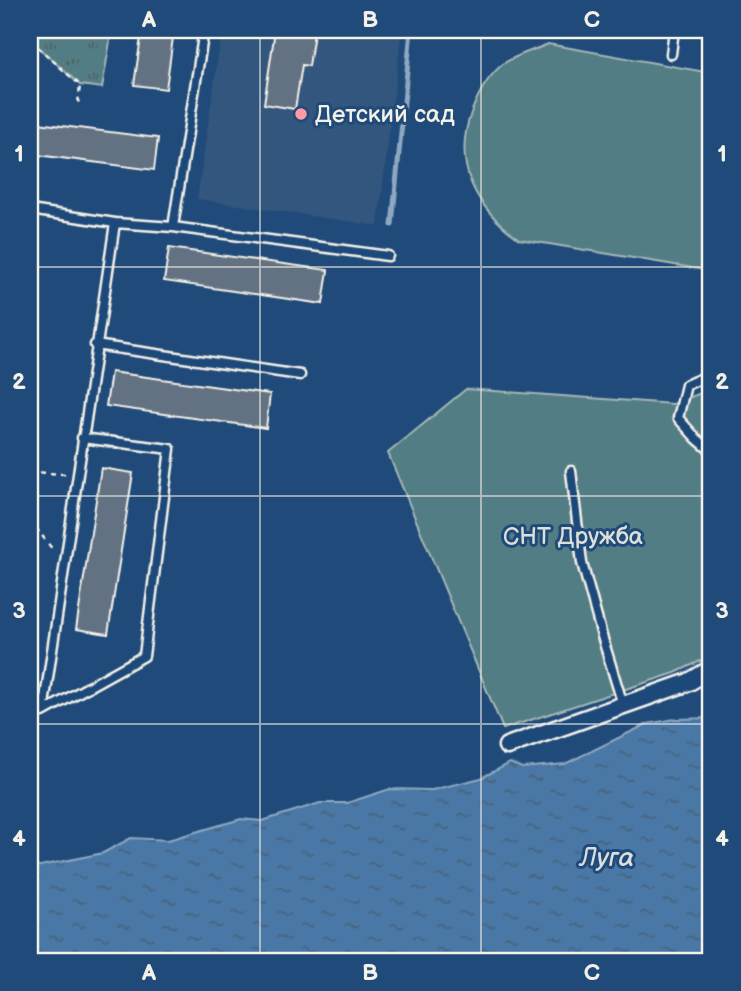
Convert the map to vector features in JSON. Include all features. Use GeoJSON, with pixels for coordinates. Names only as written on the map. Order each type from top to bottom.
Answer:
{"type":"FeatureCollection","features":[{"type":"Feature","properties":{"kind":"street"},"geometry":{"type":"LineString","coordinates":[[508,746],[689,682],[711,669]]}},
{"type":"Feature","properties":{"kind":"lane"},"geometry":{"type":"LineString","coordinates":[[173,227],[204,30]]}},
{"type":"Feature","properties":{"kind":"lane"},"geometry":{"type":"LineString","coordinates":[[671,54],[674,30]]}},
{"type":"Feature","properties":{"kind":"lane"},"geometry":{"type":"LineString","coordinates":[[30,210],[388,256]]}},
{"type":"Feature","properties":{"kind":"lane"},"geometry":{"type":"LineString","coordinates":[[43,712],[115,223]]}},
{"type":"Feature","properties":{"kind":"lane"},"geometry":{"type":"LineString","coordinates":[[95,345],[300,375]]}},
{"type":"Feature","properties":{"kind":"lane"},"geometry":{"type":"LineString","coordinates":[[711,374],[686,385],[678,418],[711,451]]}},
{"type":"Feature","properties":{"kind":"lane"},"geometry":{"type":"LineString","coordinates":[[30,710],[43,712],[144,656],[170,449],[82,438]]}},
{"type":"Feature","properties":{"kind":"lane"},"geometry":{"type":"LineString","coordinates":[[571,471],[582,563],[623,705]]}},
{"type":"Feature","properties":{"kind":"path"},"geometry":{"type":"LineString","coordinates":[[30,40],[80,85],[78,104]]}},
{"type":"Feature","properties":{"kind":"path"},"geometry":{"type":"LineString","coordinates":[[30,64],[34,44]]}},
{"type":"Feature","properties":{"kind":"path"},"geometry":{"type":"LineString","coordinates":[[30,472],[77,475]]}},
{"type":"Feature","properties":{"kind":"path"},"geometry":{"type":"LineString","coordinates":[[30,520],[64,564]]}},
{"type":"Feature","properties":{"kind":"shaded area","name":"Детский сад"},"geometry":{"type":"Polygon","coordinates":[[[222,30],[402,30],[378,226],[197,199],[222,30]]]}},
{"type":"Feature","properties":{"kind":"green space"},"geometry":{"type":"Polygon","coordinates":[[[30,30],[112,30],[102,88],[80,85],[30,40],[30,30]]]}},
{"type":"Feature","properties":{"kind":"green space"},"geometry":{"type":"Polygon","coordinates":[[[548,44],[711,73],[711,271],[519,239],[491,214],[480,199],[466,168],[464,151],[466,132],[477,99],[488,80],[503,64],[548,44]]]}},
{"type":"Feature","properties":{"kind":"green space","name":"СНТ Дружба"},"geometry":{"type":"Polygon","coordinates":[[[466,389],[673,404],[711,389],[711,656],[675,673],[503,729],[388,453],[466,389]]]}},
{"type":"Feature","properties":{"kind":"water","name":"Луга"},"geometry":{"type":"Polygon","coordinates":[[[711,718],[711,961],[30,961],[30,868],[103,853],[131,838],[168,840],[241,819],[262,821],[320,803],[347,803],[390,789],[432,790],[481,778],[510,763],[522,768],[565,764],[647,724],[675,719],[711,718]]]}},
{"type":"Feature","properties":{"kind":"building"},"geometry":{"type":"Polygon","coordinates":[[[142,30],[174,30],[166,89],[134,85],[142,30]]]}},
{"type":"Feature","properties":{"kind":"building"},"geometry":{"type":"Polygon","coordinates":[[[275,30],[307,30],[314,33],[309,66],[302,65],[295,109],[264,104],[275,30]]]}},
{"type":"Feature","properties":{"kind":"building"},"geometry":{"type":"Polygon","coordinates":[[[30,122],[158,138],[154,170],[30,154],[30,122]]]}},
{"type":"Feature","properties":{"kind":"building"},"geometry":{"type":"Polygon","coordinates":[[[169,248],[328,270],[323,304],[164,281],[169,248]]]}},
{"type":"Feature","properties":{"kind":"building"},"geometry":{"type":"Polygon","coordinates":[[[111,372],[270,394],[266,428],[106,406],[111,372]]]}},
{"type":"Feature","properties":{"kind":"building"},"geometry":{"type":"Polygon","coordinates":[[[101,468],[133,473],[108,634],[76,629],[101,468]]]}},
{"type":"Feature","properties":{"kind":"waterway"},"geometry":{"type":"LineString","coordinates":[[392,225],[411,30]]}},
{"type":"Feature","properties":{"kind":"place","name":"Детский сад"},"geometry":{"type":"Point","coordinates":[301,114]}}]}
